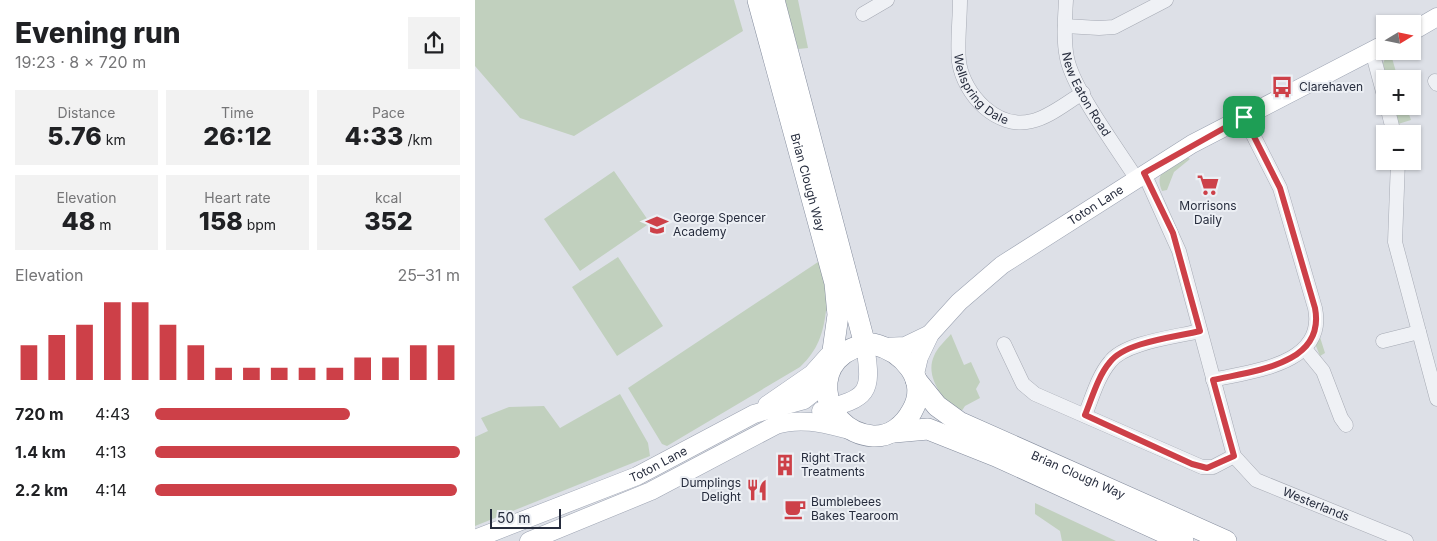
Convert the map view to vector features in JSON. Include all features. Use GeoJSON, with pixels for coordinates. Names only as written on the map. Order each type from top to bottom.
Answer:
{"type":"FeatureCollection","features":[{"type":"Feature","properties":{"kind":"highway","name":"Brian Clough Way"},"geometry":{"type":"LineString","coordinates":[[757,0],[835,283],[838,308],[829,369],[828,395],[832,408]]}},
{"type":"Feature","properties":{"kind":"highway","name":"Brian Clough Way"},"geometry":{"type":"LineString","coordinates":[[774,0],[875,346],[905,361],[937,406],[959,422],[1226,541]]}},
{"type":"Feature","properties":{"kind":"highway"},"geometry":{"type":"LineString","coordinates":[[829,369],[846,352],[875,346]]}},
{"type":"Feature","properties":{"kind":"highway"},"geometry":{"type":"LineString","coordinates":[[894,432],[911,413],[915,405],[916,377]]}},
{"type":"Feature","properties":{"kind":"highway"},"geometry":{"type":"LineString","coordinates":[[832,408],[850,430]]}},
{"type":"Feature","properties":{"kind":"highway","name":"Brian Clough Way"},"geometry":{"type":"LineString","coordinates":[[850,430],[864,435],[877,436],[894,432],[928,429],[996,456],[1183,541]]}},
{"type":"Feature","properties":{"kind":"main road"},"geometry":{"type":"LineString","coordinates":[[1421,26],[1437,17]]}},
{"type":"Feature","properties":{"kind":"main road","name":"Toton Lane"},"geometry":{"type":"LineString","coordinates":[[916,377],[919,357],[930,334],[959,302],[1002,265],[1140,175],[1244,117],[1376,50]]}},
{"type":"Feature","properties":{"kind":"main road","name":"Toton Lane"},"geometry":{"type":"LineString","coordinates":[[875,346],[905,346],[930,334]]}},
{"type":"Feature","properties":{"kind":"main road"},"geometry":{"type":"LineString","coordinates":[[754,414],[812,374],[828,357],[834,343]]}},
{"type":"Feature","properties":{"kind":"main road"},"geometry":{"type":"LineString","coordinates":[[790,421],[854,400],[866,390],[875,346]]}},
{"type":"Feature","properties":{"kind":"main road","name":"Toton Lane"},"geometry":{"type":"LineString","coordinates":[[475,539],[637,476],[754,414],[804,400],[818,389],[829,369]]}},
{"type":"Feature","properties":{"kind":"main road","name":"Toton Lane"},"geometry":{"type":"LineString","coordinates":[[529,541],[651,491],[769,428],[790,421],[812,421],[850,430]]}},
{"type":"Feature","properties":{"kind":"street"},"geometry":{"type":"LineString","coordinates":[[863,14],[887,0]]}},
{"type":"Feature","properties":{"kind":"street","name":"Wellspring Dale"},"geometry":{"type":"LineString","coordinates":[[960,0],[959,53],[962,72],[981,104],[995,116],[1014,123],[1033,121],[1083,93]]}},
{"type":"Feature","properties":{"kind":"street","name":"New Eaton Road"},"geometry":{"type":"LineString","coordinates":[[1066,0],[1067,59],[1083,93],[1140,175],[1176,242],[1234,456]]}},
{"type":"Feature","properties":{"kind":"street"},"geometry":{"type":"LineString","coordinates":[[1065,26],[1099,28],[1114,26],[1166,0]]}},
{"type":"Feature","properties":{"kind":"street"},"geometry":{"type":"LineString","coordinates":[[1213,380],[1278,365],[1305,349],[1314,332],[1316,322],[1315,308],[1280,188],[1244,117]]}},
{"type":"Feature","properties":{"kind":"street"},"geometry":{"type":"LineString","coordinates":[[1398,170],[1395,242],[1437,399]]}},
{"type":"Feature","properties":{"kind":"street"},"geometry":{"type":"LineString","coordinates":[[1085,415],[1107,367],[1115,356],[1131,348],[1200,331]]}},
{"type":"Feature","properties":{"kind":"street"},"geometry":{"type":"LineString","coordinates":[[1383,342],[1419,332]]}},
{"type":"Feature","properties":{"kind":"street"},"geometry":{"type":"LineString","coordinates":[[1004,344],[1018,387],[1202,467],[1213,467],[1234,456]]}},
{"type":"Feature","properties":{"kind":"street"},"geometry":{"type":"LineString","coordinates":[[1305,349],[1318,363],[1328,380],[1341,418],[1347,425]]}},
{"type":"Feature","properties":{"kind":"street","name":"Westerlands"},"geometry":{"type":"LineString","coordinates":[[1234,456],[1256,480],[1406,541]]}},
{"type":"Feature","properties":{"kind":"green space"},"geometry":{"type":"Polygon","coordinates":[[[475,0],[734,0],[743,31],[574,136],[520,118],[475,66],[475,0]]]}},
{"type":"Feature","properties":{"kind":"green space"},"geometry":{"type":"Polygon","coordinates":[[[785,0],[798,0],[808,48],[798,49],[785,0]]]}},
{"type":"Feature","properties":{"kind":"green space"},"geometry":{"type":"Polygon","coordinates":[[[1384,60],[1393,60],[1395,70],[1385,70],[1383,63],[1384,60]]]}},
{"type":"Feature","properties":{"kind":"green space"},"geometry":{"type":"Polygon","coordinates":[[[1396,115],[1409,115],[1411,120],[1398,124],[1396,115]]]}},
{"type":"Feature","properties":{"kind":"green space"},"geometry":{"type":"Polygon","coordinates":[[[1186,156],[1190,159],[1174,172],[1167,190],[1162,191],[1160,178],[1165,169],[1186,156]]]}},
{"type":"Feature","properties":{"kind":"green space"},"geometry":{"type":"Polygon","coordinates":[[[614,171],[650,223],[580,271],[544,219],[614,171]]]}},
{"type":"Feature","properties":{"kind":"green space"},"geometry":{"type":"Polygon","coordinates":[[[618,257],[663,326],[617,356],[572,287],[618,257]]]}},
{"type":"Feature","properties":{"kind":"green space"},"geometry":{"type":"Polygon","coordinates":[[[821,260],[831,310],[826,311],[819,341],[806,361],[800,367],[667,446],[662,444],[628,388],[821,260]]]}},
{"type":"Feature","properties":{"kind":"green space"},"geometry":{"type":"Polygon","coordinates":[[[951,334],[964,365],[971,362],[980,382],[976,389],[980,398],[965,406],[959,415],[942,396],[932,373],[935,353],[951,334]]]}},
{"type":"Feature","properties":{"kind":"green space"},"geometry":{"type":"Polygon","coordinates":[[[1319,334],[1325,353],[1320,356],[1314,341],[1319,334]]]}},
{"type":"Feature","properties":{"kind":"green space"},"geometry":{"type":"Polygon","coordinates":[[[620,394],[648,443],[650,456],[475,526],[475,437],[488,431],[481,418],[509,407],[544,406],[560,428],[620,394]]]}},
{"type":"Feature","properties":{"kind":"green space"},"geometry":{"type":"Polygon","coordinates":[[[1035,503],[1116,541],[1062,541],[1060,531],[1035,514],[1035,503]]]}},
{"type":"Feature","properties":{"kind":"place","name":"Clarehaven"},"geometry":{"type":"Point","coordinates":[1282,87]}},
{"type":"Feature","properties":{"kind":"place","name":"Morrisons Daily"},"geometry":{"type":"Point","coordinates":[1208,185]}},
{"type":"Feature","properties":{"kind":"place","name":"George Spencer Academy"},"geometry":{"type":"Point","coordinates":[657,225]}},
{"type":"Feature","properties":{"kind":"place","name":"Right Track Treatments"},"geometry":{"type":"Point","coordinates":[785,465]}},
{"type":"Feature","properties":{"kind":"place","name":"Dumplings Delight"},"geometry":{"type":"Point","coordinates":[757,490]}},
{"type":"Feature","properties":{"kind":"place","name":"Bumblebees Bakes Tearoom"},"geometry":{"type":"Point","coordinates":[795,509]}},
{"type":"Feature","properties":{"kind":"route"},"geometry":{"type":"LineString","coordinates":[[1244,117],[1280,188],[1315,308],[1316,322],[1310,342],[1305,349],[1287,362],[1213,380],[1227,437],[1234,456],[1213,467],[1207,468],[1192,464],[1085,415],[1107,367],[1115,356],[1131,348],[1200,331],[1173,233],[1144,173],[1192,144],[1244,117]]}}]}
